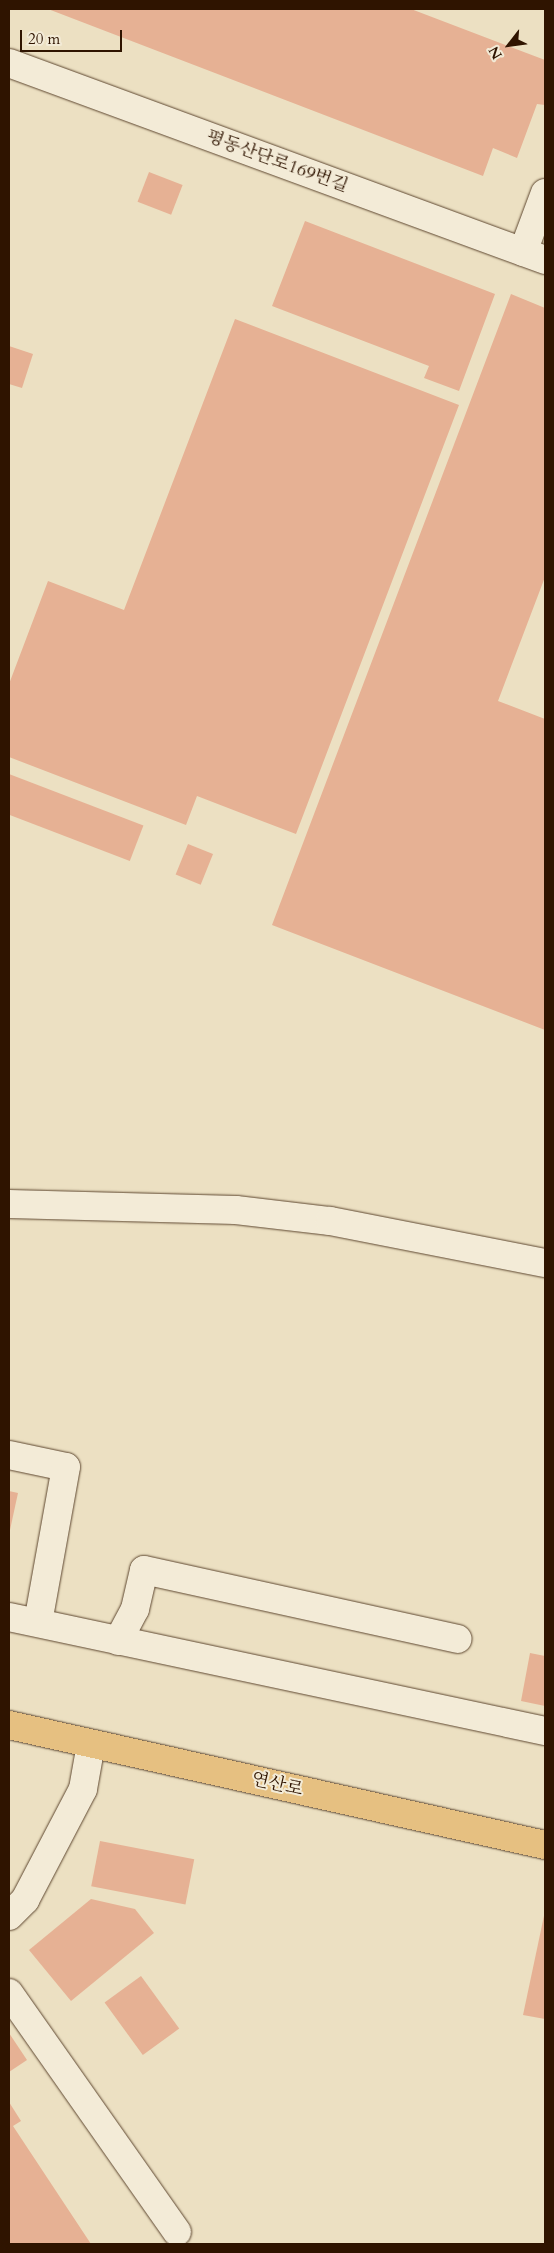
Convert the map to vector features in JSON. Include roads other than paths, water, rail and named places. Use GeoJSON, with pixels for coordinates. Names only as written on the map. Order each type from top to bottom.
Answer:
{"type":"FeatureCollection","features":[{"type":"Feature","properties":{"kind":"main road","name":"연산로"},"geometry":{"type":"LineString","coordinates":[[9,1725],[545,1845]]}},
{"type":"Feature","properties":{"kind":"street","name":"평동산단로169번길"},"geometry":{"type":"LineString","coordinates":[[9,63],[534,256]]}},
{"type":"Feature","properties":{"kind":"street"},"geometry":{"type":"LineString","coordinates":[[534,256],[545,193]]}},
{"type":"Feature","properties":{"kind":"street"},"geometry":{"type":"LineString","coordinates":[[9,1204],[236,1210],[330,1221],[545,1264]]}},
{"type":"Feature","properties":{"kind":"street"},"geometry":{"type":"LineString","coordinates":[[9,1455],[66,1467],[38,1623]]}},
{"type":"Feature","properties":{"kind":"street"},"geometry":{"type":"LineString","coordinates":[[118,1641],[135,1609],[144,1570],[458,1640]]}},
{"type":"Feature","properties":{"kind":"street"},"geometry":{"type":"LineString","coordinates":[[9,1617],[545,1731]]}},
{"type":"Feature","properties":{"kind":"street"},"geometry":{"type":"LineString","coordinates":[[9,1916],[25,1900],[83,1789],[91,1744]]}},
{"type":"Feature","properties":{"kind":"street"},"geometry":{"type":"LineString","coordinates":[[9,1993],[176,2232]]}}]}
